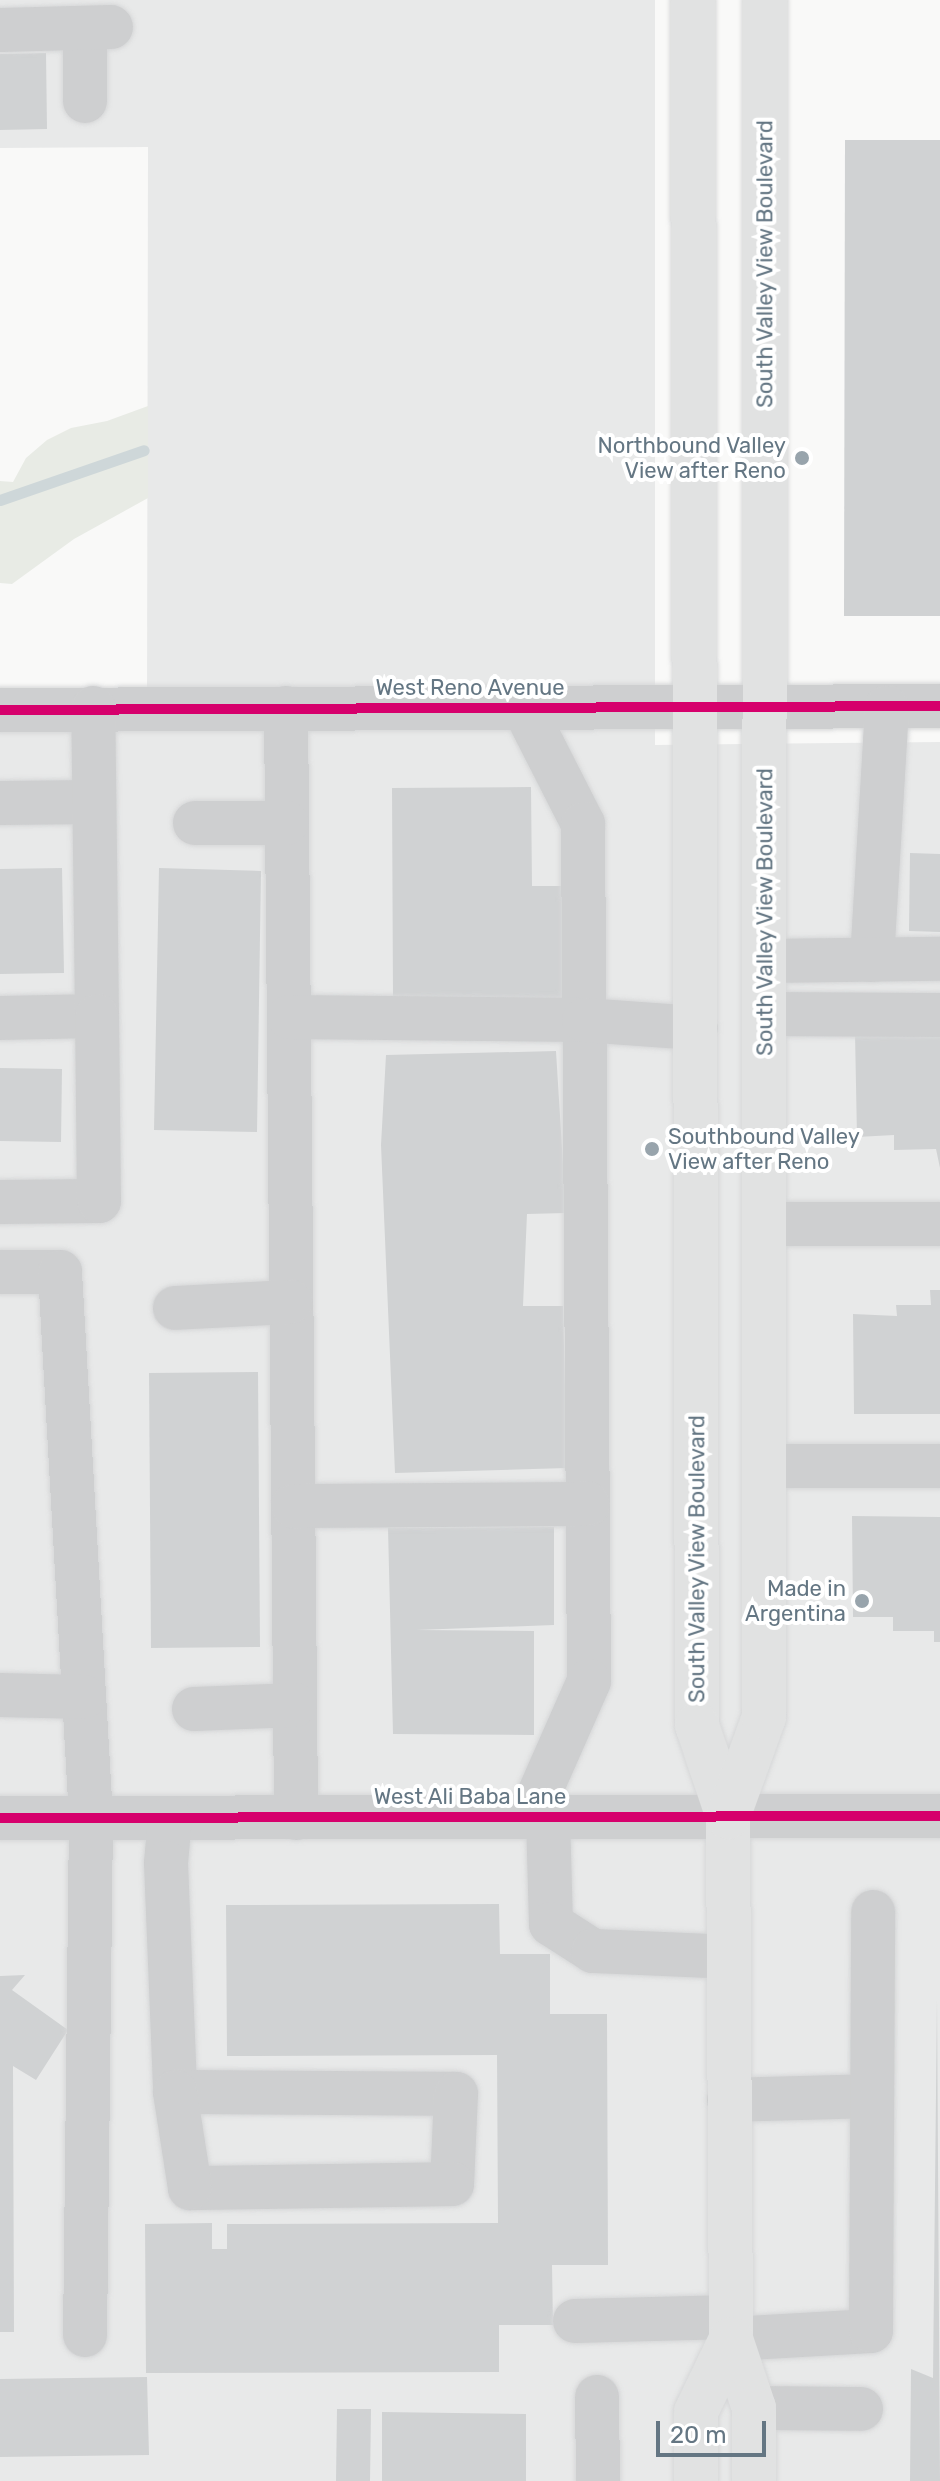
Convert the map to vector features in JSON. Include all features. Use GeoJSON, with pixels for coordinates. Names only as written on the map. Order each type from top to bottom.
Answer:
{"type":"FeatureCollection","features":[{"type":"Feature","properties":{"kind":"main road","name":"South Valley View Boulevard"},"geometry":{"type":"LineString","coordinates":[[693,0],[697,1725],[728,1817],[731,2328],[754,2408],[754,2481]]}},
{"type":"Feature","properties":{"kind":"main road","name":"South Valley View Boulevard"},"geometry":{"type":"LineString","coordinates":[[728,1817],[764,1717],[765,0]]}},
{"type":"Feature","properties":{"kind":"main road","name":"South Valley View Boulevard"},"geometry":{"type":"LineString","coordinates":[[696,2481],[696,2412],[731,2328]]}},
{"type":"Feature","properties":{"kind":"street"},"geometry":{"type":"LineString","coordinates":[[0,30],[98,28],[85,101]]}},
{"type":"Feature","properties":{"kind":"street","name":"West Reno Avenue"},"geometry":{"type":"LineString","coordinates":[[0,710],[940,706]]}},
{"type":"Feature","properties":{"kind":"street"},"geometry":{"type":"LineString","coordinates":[[872,960],[887,707]]}},
{"type":"Feature","properties":{"kind":"street"},"geometry":{"type":"LineString","coordinates":[[0,1202],[99,1201],[93,708]]}},
{"type":"Feature","properties":{"kind":"street"},"geometry":{"type":"LineString","coordinates":[[286,708],[296,1818]]}},
{"type":"Feature","properties":{"kind":"street"},"geometry":{"type":"LineString","coordinates":[[524,708],[583,824],[589,1681],[539,1817],[551,1924],[593,1951],[728,1957]]}},
{"type":"Feature","properties":{"kind":"street"},"geometry":{"type":"LineString","coordinates":[[0,803],[94,802]]}},
{"type":"Feature","properties":{"kind":"street"},"geometry":{"type":"LineString","coordinates":[[195,823],[287,823]]}},
{"type":"Feature","properties":{"kind":"street"},"geometry":{"type":"LineString","coordinates":[[765,961],[940,959]]}},
{"type":"Feature","properties":{"kind":"street"},"geometry":{"type":"LineString","coordinates":[[765,1014],[940,1015]]}},
{"type":"Feature","properties":{"kind":"street"},"geometry":{"type":"LineString","coordinates":[[0,1018],[97,1016]]}},
{"type":"Feature","properties":{"kind":"street"},"geometry":{"type":"LineString","coordinates":[[289,1017],[584,1020],[696,1028]]}},
{"type":"Feature","properties":{"kind":"street"},"geometry":{"type":"LineString","coordinates":[[765,1224],[940,1224]]}},
{"type":"Feature","properties":{"kind":"street"},"geometry":{"type":"LineString","coordinates":[[0,1272],[60,1272],[91,1818],[85,2335]]}},
{"type":"Feature","properties":{"kind":"street"},"geometry":{"type":"LineString","coordinates":[[175,1308],[291,1302]]}},
{"type":"Feature","properties":{"kind":"street"},"geometry":{"type":"LineString","coordinates":[[765,1466],[940,1466]]}},
{"type":"Feature","properties":{"kind":"street"},"geometry":{"type":"LineString","coordinates":[[293,1506],[588,1504]]}},
{"type":"Feature","properties":{"kind":"street"},"geometry":{"type":"LineString","coordinates":[[0,1695],[84,1697]]}},
{"type":"Feature","properties":{"kind":"street"},"geometry":{"type":"LineString","coordinates":[[194,1709],[295,1705]]}},
{"type":"Feature","properties":{"kind":"street","name":"West Ali Baba Lane"},"geometry":{"type":"LineString","coordinates":[[0,1818],[940,1816]]}},
{"type":"Feature","properties":{"kind":"street"},"geometry":{"type":"LineString","coordinates":[[170,1818],[166,1863],[175,2092],[190,2188],[452,2184],[456,2094],[175,2092]]}},
{"type":"Feature","properties":{"kind":"street"},"geometry":{"type":"LineString","coordinates":[[575,2321],[871,2331],[873,1912]]}},
{"type":"Feature","properties":{"kind":"street"},"geometry":{"type":"LineString","coordinates":[[729,2100],[872,2096]]}},
{"type":"Feature","properties":{"kind":"street"},"geometry":{"type":"LineString","coordinates":[[597,2397],[598,2481]]}},
{"type":"Feature","properties":{"kind":"street"},"geometry":{"type":"LineString","coordinates":[[754,2408],[861,2409]]}},
{"type":"Feature","properties":{"kind":"shaded area"},"geometry":{"type":"Polygon","coordinates":[[[0,0],[655,0],[655,745],[940,742],[940,2481],[0,2481],[0,710],[147,707],[148,147],[0,148],[0,0]]]}},
{"type":"Feature","properties":{"kind":"shaded area"},"geometry":{"type":"Polygon","coordinates":[[[148,406],[148,498],[74,539],[12,584],[0,583],[0,481],[13,482],[26,458],[47,440],[71,428],[107,421],[148,406]]]}},
{"type":"Feature","properties":{"kind":"building"},"geometry":{"type":"Polygon","coordinates":[[[46,53],[47,129],[0,130],[0,54],[46,53]]]}},
{"type":"Feature","properties":{"kind":"building"},"geometry":{"type":"Polygon","coordinates":[[[845,140],[940,140],[940,616],[844,616],[845,140]]]}},
{"type":"Feature","properties":{"kind":"building"},"geometry":{"type":"Polygon","coordinates":[[[531,787],[532,886],[565,886],[566,998],[393,999],[392,788],[531,787]]]}},
{"type":"Feature","properties":{"kind":"building"},"geometry":{"type":"Polygon","coordinates":[[[910,853],[940,854],[940,932],[909,931],[910,853]]]}},
{"type":"Feature","properties":{"kind":"building"},"geometry":{"type":"Polygon","coordinates":[[[62,868],[64,973],[0,974],[0,869],[62,868]]]}},
{"type":"Feature","properties":{"kind":"building"},"geometry":{"type":"Polygon","coordinates":[[[159,868],[261,871],[257,1132],[154,1130],[159,868]]]}},
{"type":"Feature","properties":{"kind":"building"},"geometry":{"type":"Polygon","coordinates":[[[855,1033],[940,1033],[940,1168],[936,1149],[894,1150],[894,1135],[857,1137],[855,1033]]]}},
{"type":"Feature","properties":{"kind":"building"},"geometry":{"type":"Polygon","coordinates":[[[556,1051],[566,1213],[527,1214],[523,1306],[563,1306],[567,1468],[395,1473],[381,1145],[386,1055],[556,1051]]]}},
{"type":"Feature","properties":{"kind":"building"},"geometry":{"type":"Polygon","coordinates":[[[0,1068],[62,1069],[61,1142],[0,1141],[0,1068]]]}},
{"type":"Feature","properties":{"kind":"building"},"geometry":{"type":"Polygon","coordinates":[[[930,1290],[940,1290],[940,1414],[854,1414],[853,1314],[897,1316],[896,1305],[931,1305],[930,1290]]]}},
{"type":"Feature","properties":{"kind":"building"},"geometry":{"type":"Polygon","coordinates":[[[258,1372],[260,1647],[151,1648],[149,1373],[258,1372]]]}},
{"type":"Feature","properties":{"kind":"building"},"geometry":{"type":"Polygon","coordinates":[[[852,1516],[940,1517],[940,1642],[934,1642],[934,1631],[893,1631],[893,1617],[853,1617],[852,1516]]]}},
{"type":"Feature","properties":{"kind":"building"},"geometry":{"type":"Polygon","coordinates":[[[554,1527],[554,1625],[416,1630],[534,1631],[534,1735],[393,1734],[388,1528],[554,1527]]]}},
{"type":"Feature","properties":{"kind":"building"},"geometry":{"type":"Polygon","coordinates":[[[499,1904],[500,1954],[550,1954],[550,2014],[607,2014],[608,2265],[552,2265],[553,2325],[499,2325],[499,2372],[146,2373],[145,2224],[212,2223],[212,2249],[227,2249],[227,2224],[498,2223],[497,2055],[227,2056],[226,1905],[499,1904]]]}},
{"type":"Feature","properties":{"kind":"building"},"geometry":{"type":"Polygon","coordinates":[[[25,1975],[12,1990],[68,2030],[36,2080],[13,2066],[14,2332],[0,2332],[0,1976],[25,1975]]]}},
{"type":"Feature","properties":{"kind":"building"},"geometry":{"type":"Polygon","coordinates":[[[937,1998],[940,2481],[910,2481],[911,2369],[933,2378],[937,1998]]]}},
{"type":"Feature","properties":{"kind":"building"},"geometry":{"type":"Polygon","coordinates":[[[147,2377],[149,2455],[0,2457],[0,2379],[147,2377]]]}},
{"type":"Feature","properties":{"kind":"building"},"geometry":{"type":"Polygon","coordinates":[[[337,2409],[371,2409],[370,2481],[336,2481],[337,2409]]]}},
{"type":"Feature","properties":{"kind":"building"},"geometry":{"type":"Polygon","coordinates":[[[382,2412],[526,2414],[526,2481],[382,2481],[382,2412]]]}},
{"type":"Feature","properties":{"kind":"waterway"},"geometry":{"type":"LineString","coordinates":[[0,500],[144,450]]}},
{"type":"Feature","properties":{"kind":"cycle path"},"geometry":{"type":"LineString","coordinates":[[0,710],[940,706]]}},
{"type":"Feature","properties":{"kind":"cycle path"},"geometry":{"type":"LineString","coordinates":[[0,1818],[940,1816]]}},
{"type":"Feature","properties":{"kind":"place","name":"Northbound Valley View after Reno"},"geometry":{"type":"Point","coordinates":[802,458]}},
{"type":"Feature","properties":{"kind":"place","name":"Southbound Valley View after Reno"},"geometry":{"type":"Point","coordinates":[652,1149]}},
{"type":"Feature","properties":{"kind":"place","name":"Made in Argentina"},"geometry":{"type":"Point","coordinates":[862,1601]}}]}
